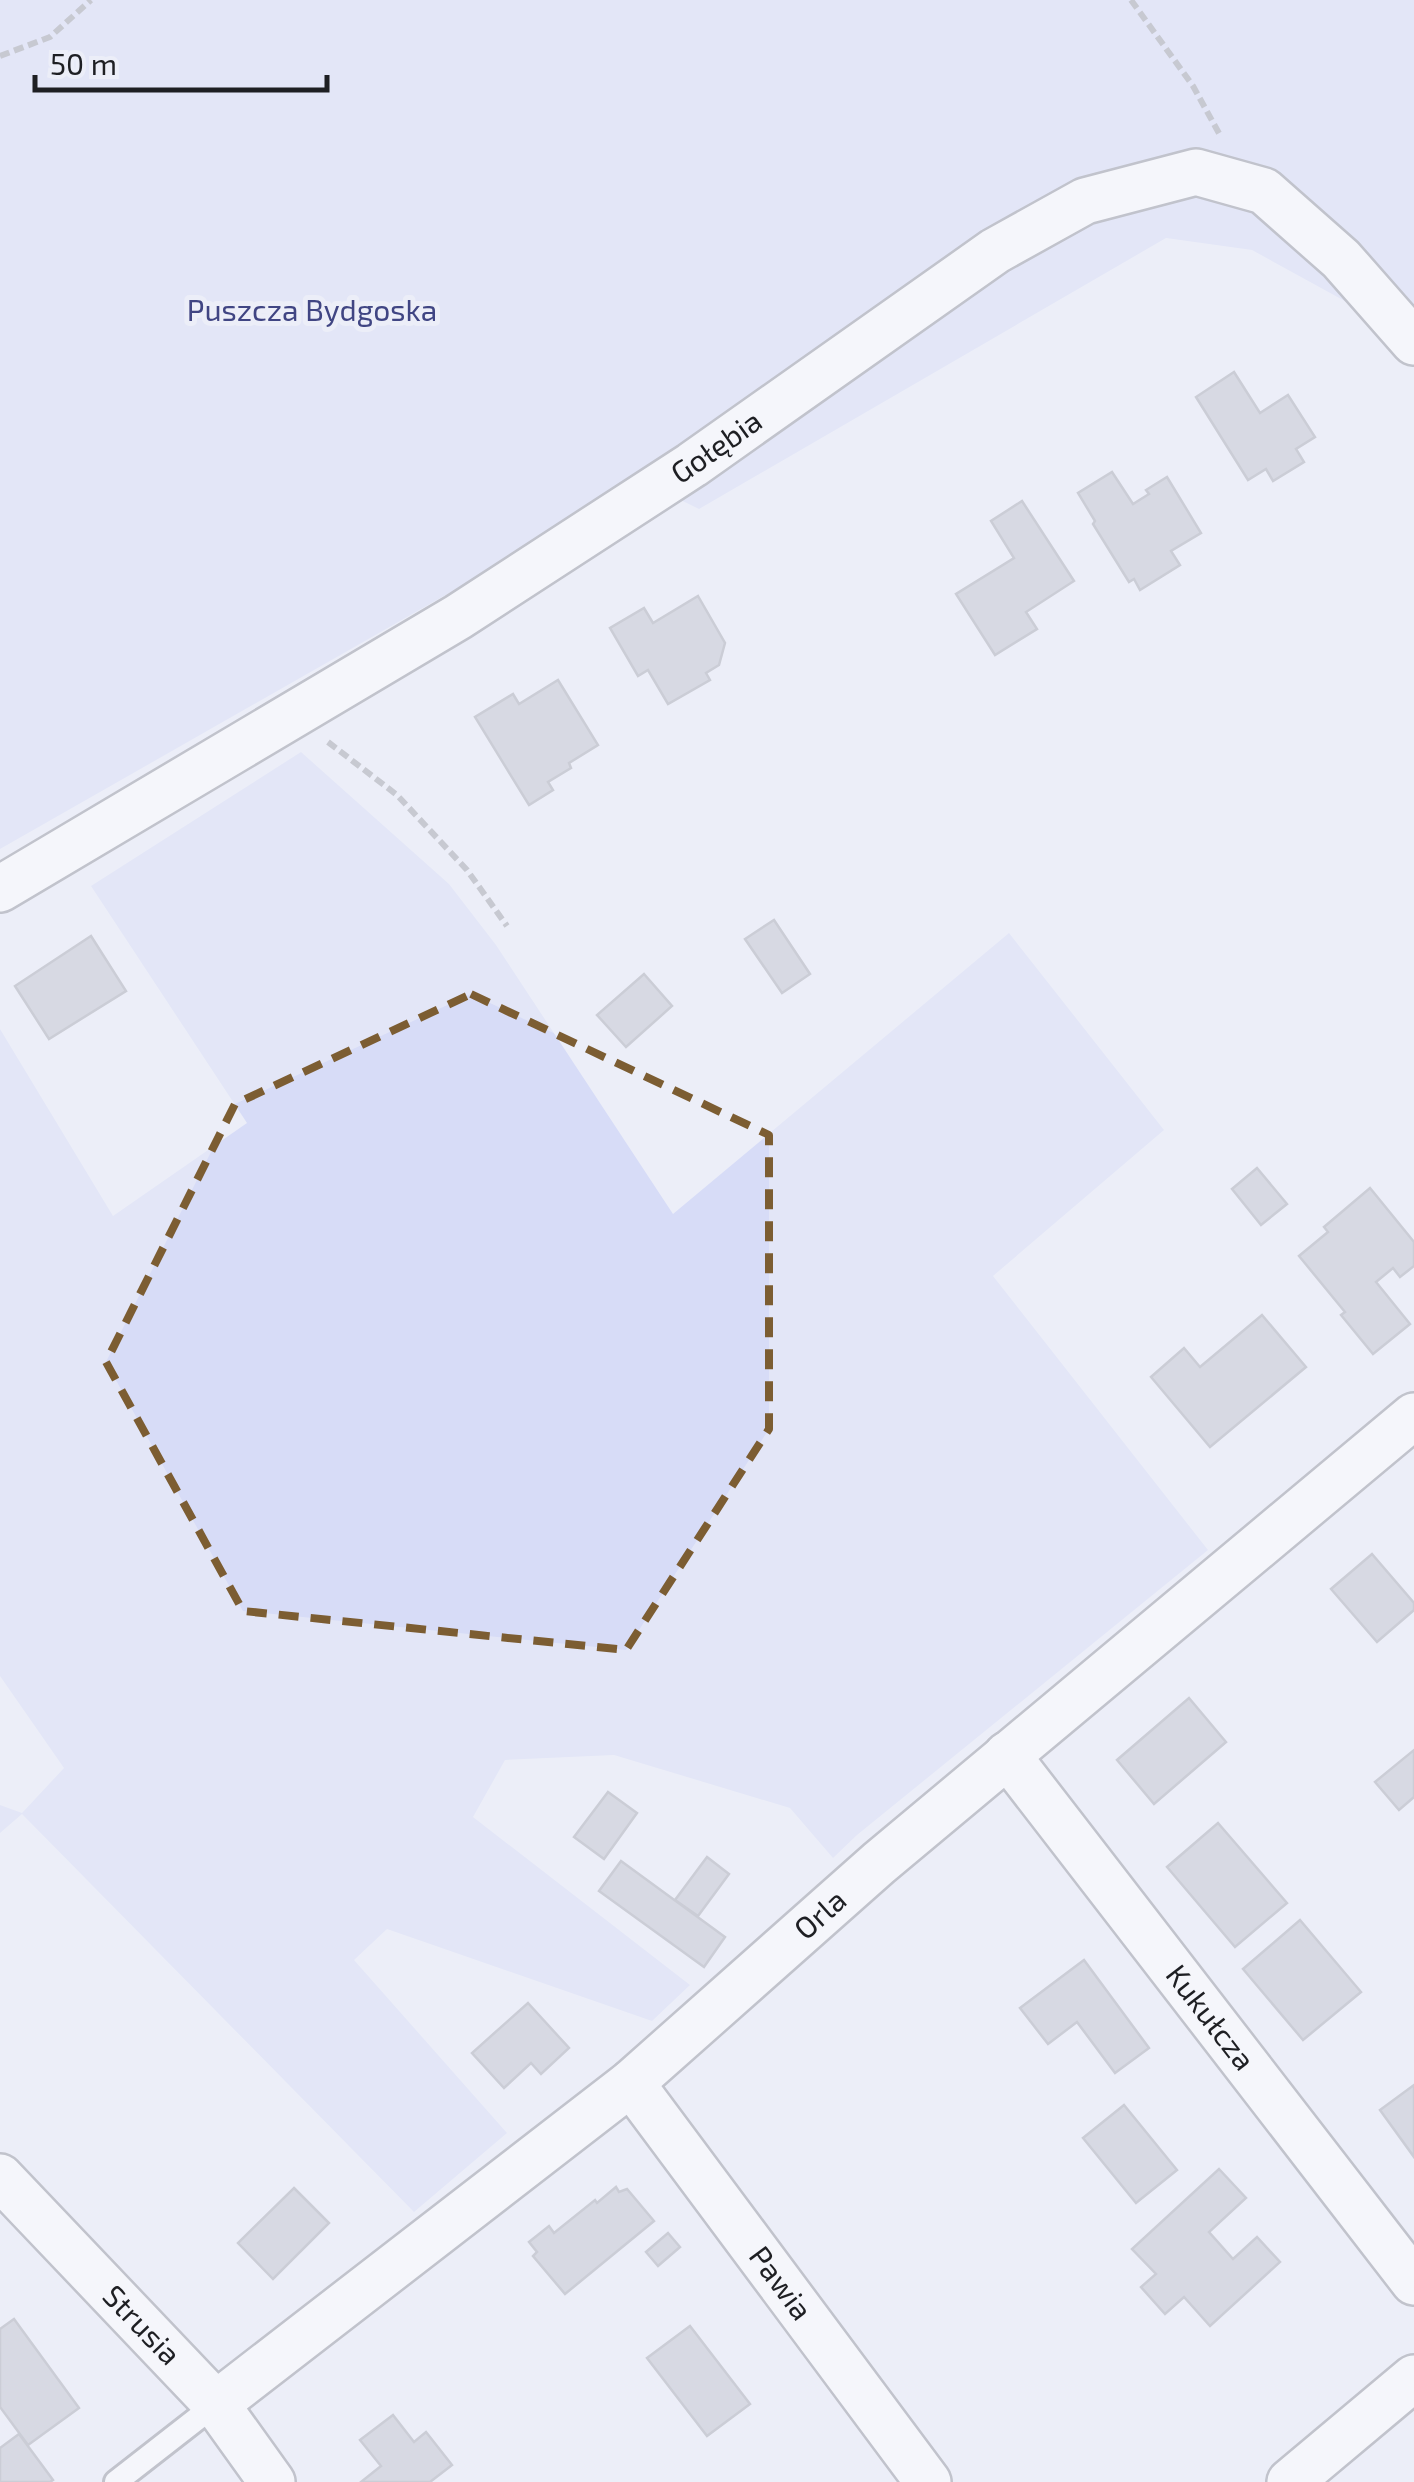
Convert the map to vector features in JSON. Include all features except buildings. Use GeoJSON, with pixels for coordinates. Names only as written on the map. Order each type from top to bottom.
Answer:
{"type":"FeatureCollection","features":[{"type":"Feature","properties":{"kind":"street","name":"Gołębia"},"geometry":{"type":"LineString","coordinates":[[0,890],[458,617],[675,476],[995,252],[1085,201],[1196,172],[1264,192],[1341,259],[1414,342]]}},
{"type":"Feature","properties":{"kind":"street","name":"Orla"},"geometry":{"type":"LineString","coordinates":[[216,2404],[632,2082],[1008,1754],[1414,1416]]}},
{"type":"Feature","properties":{"kind":"street","name":"Kukułcza"},"geometry":{"type":"LineString","coordinates":[[1008,1754],[1414,2282]]}},
{"type":"Feature","properties":{"kind":"street","name":"Pawia"},"geometry":{"type":"LineString","coordinates":[[632,2082],[928,2482]]}},
{"type":"Feature","properties":{"kind":"street","name":"Strusia"},"geometry":{"type":"LineString","coordinates":[[0,2177],[216,2404],[272,2482]]}},
{"type":"Feature","properties":{"kind":"street"},"geometry":{"type":"LineString","coordinates":[[1290,2482],[1414,2378]]}},
{"type":"Feature","properties":{"kind":"lane"},"geometry":{"type":"LineString","coordinates":[[116,2482],[216,2404]]}},
{"type":"Feature","properties":{"kind":"path"},"geometry":{"type":"LineString","coordinates":[[0,56],[50,37],[92,0]]}},
{"type":"Feature","properties":{"kind":"path"},"geometry":{"type":"LineString","coordinates":[[1132,0],[1193,86],[1248,187]]}},
{"type":"Feature","properties":{"kind":"path"},"geometry":{"type":"LineString","coordinates":[[298,712],[324,739],[396,795],[467,870],[507,926]]}},
{"type":"Feature","properties":{"kind":"highlighted area"},"geometry":{"type":"Polygon","coordinates":[[[471,994],[769,1135],[769,1429],[626,1650],[243,1611],[106,1362],[235,1104],[471,994]]]}},
{"type":"Feature","properties":{"kind":"green space","name":"Puszcza Bydgoska"},"geometry":{"type":"Polygon","coordinates":[[[0,0],[1414,0],[1414,339],[1252,250],[1166,238],[699,509],[644,482],[0,849],[0,0]]]}},
{"type":"Feature","properties":{"kind":"green space"},"geometry":{"type":"Polygon","coordinates":[[[301,752],[449,884],[496,945],[673,1214],[1009,933],[1164,1130],[993,1276],[1208,1550],[833,1858],[790,1808],[614,1755],[505,1760],[473,1817],[690,1985],[652,2021],[387,1929],[354,1960],[507,2133],[414,2212],[22,1814],[0,1833],[0,1805],[22,1813],[64,1768],[0,1676],[0,1029],[113,1216],[247,1123],[91,886],[301,752]]]}}]}
